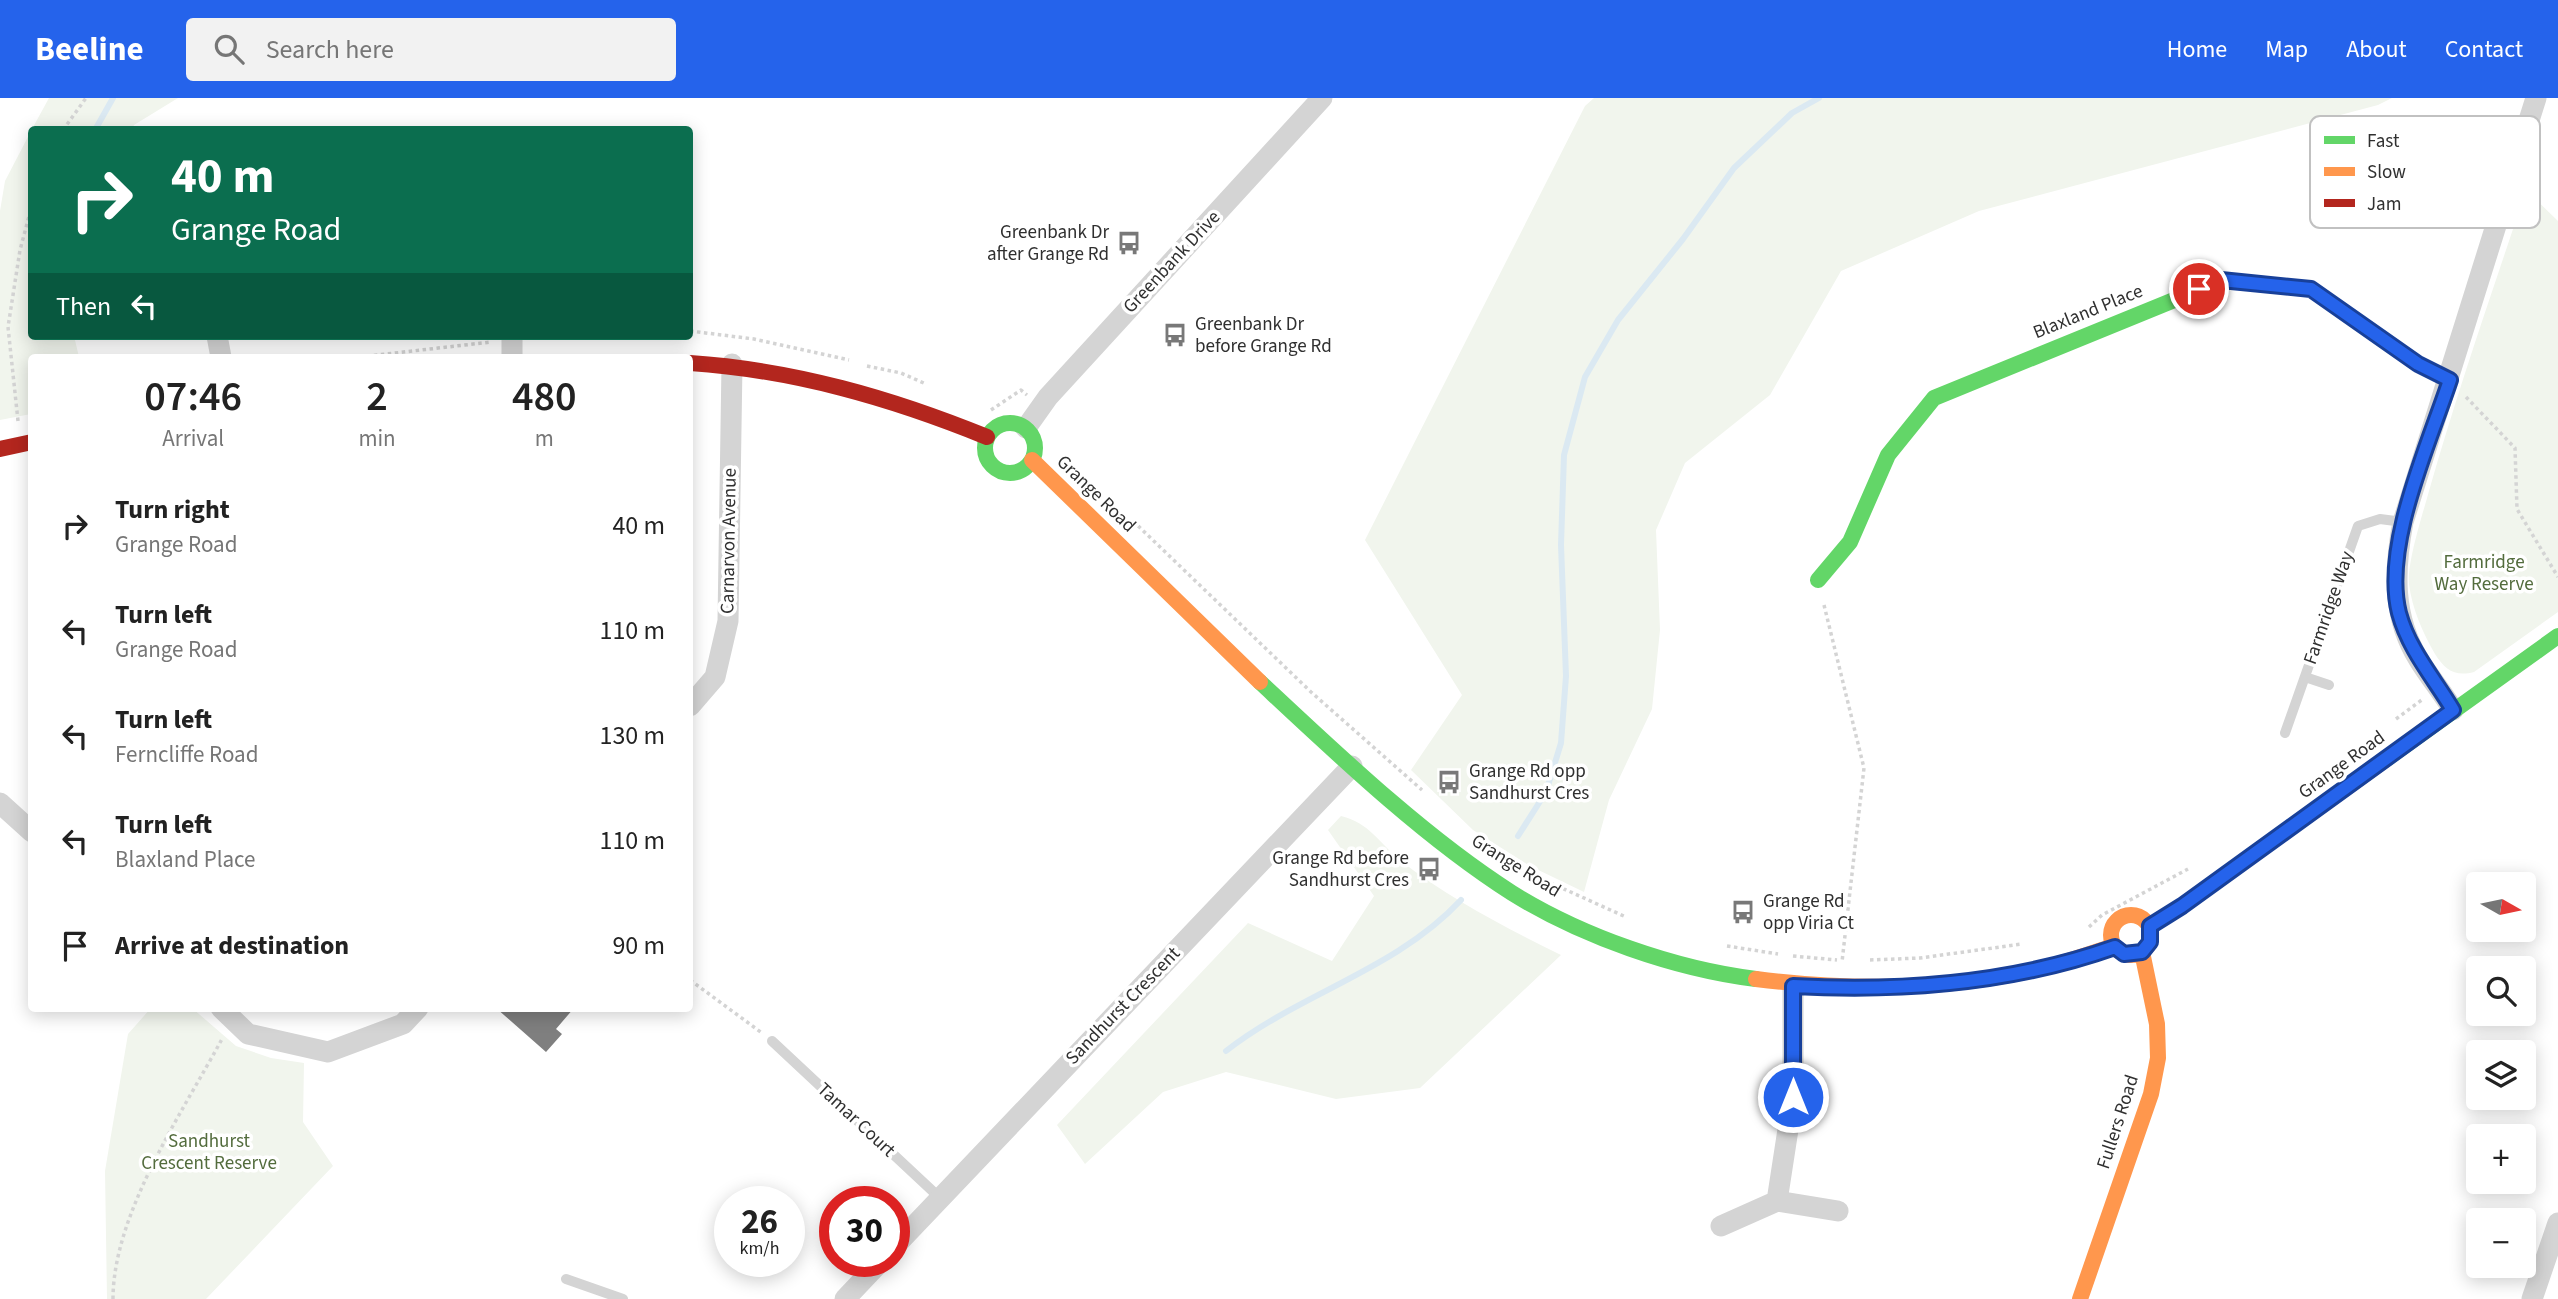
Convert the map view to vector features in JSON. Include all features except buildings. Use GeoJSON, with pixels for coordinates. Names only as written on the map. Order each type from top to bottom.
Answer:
{"type":"FeatureCollection","features":[{"type":"Feature","properties":{"kind":"street","name":"Greenbank Drive"},"geometry":{"type":"LineString","coordinates":[[1026,428],[1042,406],[1322,98]]}},
{"type":"Feature","properties":{"kind":"street"},"geometry":{"type":"LineString","coordinates":[[2531,116],[2536,98]]}},
{"type":"Feature","properties":{"kind":"street"},"geometry":{"type":"LineString","coordinates":[[2453,710],[2440,687],[2418,659],[2399,612],[2395,586],[2397,556],[2403,522],[2496,228]]}},
{"type":"Feature","properties":{"kind":"street","name":"Blaxland Place"},"geometry":{"type":"LineString","coordinates":[[1818,580],[1850,542],[1888,455],[1934,398],[2221,280],[2311,289],[2418,364],[2450,380]]}},
{"type":"Feature","properties":{"kind":"street"},"geometry":{"type":"LineString","coordinates":[[693,363],[771,370],[860,391],[987,438]]}},
{"type":"Feature","properties":{"kind":"street","name":"Carnarvon Avenue"},"geometry":{"type":"LineString","coordinates":[[693,703],[715,677],[728,621],[732,365]]}},
{"type":"Feature","properties":{"kind":"street"},"geometry":{"type":"LineString","coordinates":[[1003,423],[1015,423],[1026,428],[1035,441],[1032,460],[1017,472],[998,470],[986,455],[987,438],[995,427],[1003,423]]}},
{"type":"Feature","properties":{"kind":"street"},"geometry":{"type":"LineString","coordinates":[[0,449],[26,444]]}},
{"type":"Feature","properties":{"kind":"street","name":"Grange Road"},"geometry":{"type":"LineString","coordinates":[[1032,460],[1151,579],[1352,766],[1463,859],[1531,904],[1599,936],[1697,970],[1793,986],[1839,988],[1904,988],[1971,981],[2065,964],[2115,947]]}},
{"type":"Feature","properties":{"kind":"street","name":"Grange Road"},"geometry":{"type":"LineString","coordinates":[[2150,926],[2182,906],[2558,636]]}},
{"type":"Feature","properties":{"kind":"street","name":"Sandhurst Crescent"},"geometry":{"type":"LineString","coordinates":[[910,1230],[1352,766]]}},
{"type":"Feature","properties":{"kind":"street"},"geometry":{"type":"LineString","coordinates":[[0,803],[28,828]]}},
{"type":"Feature","properties":{"kind":"street"},"geometry":{"type":"LineString","coordinates":[[2137,915],[2150,926],[2150,942],[2142,952],[2124,954],[2115,947],[2112,930],[2122,916],[2137,915]]}},
{"type":"Feature","properties":{"kind":"street","name":"Fullers Road"},"geometry":{"type":"LineString","coordinates":[[2080,1299],[2151,1094],[2158,1058],[2157,1024],[2142,952]]}},
{"type":"Feature","properties":{"kind":"street"},"geometry":{"type":"LineString","coordinates":[[1777,1201],[1793,1097],[1793,986]]}},
{"type":"Feature","properties":{"kind":"street"},"geometry":{"type":"LineString","coordinates":[[227,1014],[248,1034],[328,1052],[403,1024],[414,1012]]}},
{"type":"Feature","properties":{"kind":"street"},"geometry":{"type":"LineString","coordinates":[[1721,1226],[1777,1201],[1838,1211]]}},
{"type":"Feature","properties":{"kind":"street"},"geometry":{"type":"LineString","coordinates":[[2532,1299],[2558,1223]]}},
{"type":"Feature","properties":{"kind":"street"},"geometry":{"type":"LineString","coordinates":[[845,1299],[866,1277]]}},
{"type":"Feature","properties":{"kind":"lane","name":"Farmridge Way"},"geometry":{"type":"LineString","coordinates":[[2285,733],[2358,526],[2380,519],[2403,522]]}},
{"type":"Feature","properties":{"kind":"lane"},"geometry":{"type":"LineString","coordinates":[[2305,677],[2329,685]]}},
{"type":"Feature","properties":{"kind":"lane","name":"Tamar Court"},"geometry":{"type":"LineString","coordinates":[[772,1041],[940,1198]]}},
{"type":"Feature","properties":{"kind":"lane"},"geometry":{"type":"LineString","coordinates":[[566,1279],[623,1299]]}},
{"type":"Feature","properties":{"kind":"path"},"geometry":{"type":"LineString","coordinates":[[66,126],[86,98]]}},
{"type":"Feature","properties":{"kind":"path"},"geometry":{"type":"LineString","coordinates":[[26,444],[8,327],[20,250],[28,220]]}},
{"type":"Feature","properties":{"kind":"path"},"geometry":{"type":"LineString","coordinates":[[693,331],[754,339],[850,361]]}},
{"type":"Feature","properties":{"kind":"path"},"geometry":{"type":"LineString","coordinates":[[395,354],[537,340]]}},
{"type":"Feature","properties":{"kind":"path"},"geometry":{"type":"LineString","coordinates":[[863,365],[901,373],[933,387]]}},
{"type":"Feature","properties":{"kind":"path"},"geometry":{"type":"LineString","coordinates":[[2450,380],[2515,448],[2517,509],[2558,577]]}},
{"type":"Feature","properties":{"kind":"path"},"geometry":{"type":"LineString","coordinates":[[984,409],[991,411],[998,408],[1021,390],[1042,406]]}},
{"type":"Feature","properties":{"kind":"path"},"geometry":{"type":"LineString","coordinates":[[1133,520],[1311,692],[1430,796]]}},
{"type":"Feature","properties":{"kind":"path"},"geometry":{"type":"LineString","coordinates":[[1818,580],[1864,768],[1839,988]]}},
{"type":"Feature","properties":{"kind":"path"},"geometry":{"type":"LineString","coordinates":[[2389,726],[2407,709],[2440,687]]}},
{"type":"Feature","properties":{"kind":"path"},"geometry":{"type":"LineString","coordinates":[[1490,845],[1541,879],[1626,917]]}},
{"type":"Feature","properties":{"kind":"path"},"geometry":{"type":"LineString","coordinates":[[2085,931],[2102,915],[2195,864]]}},
{"type":"Feature","properties":{"kind":"path"},"geometry":{"type":"LineString","coordinates":[[1865,961],[1920,958],[2031,943]]}},
{"type":"Feature","properties":{"kind":"path"},"geometry":{"type":"LineString","coordinates":[[1721,944],[1783,955],[1851,961]]}},
{"type":"Feature","properties":{"kind":"path"},"geometry":{"type":"LineString","coordinates":[[693,982],[772,1041]]}},
{"type":"Feature","properties":{"kind":"path"},"geometry":{"type":"LineString","coordinates":[[113,1299],[113,1278],[120,1244],[145,1182],[227,1014]]}},
{"type":"Feature","properties":{"kind":"green space"},"geometry":{"type":"Polygon","coordinates":[[[49,98],[178,98],[134,126],[34,126],[49,98]]]}},
{"type":"Feature","properties":{"kind":"green space"},"geometry":{"type":"Polygon","coordinates":[[[1594,98],[2392,98],[2378,105],[2337,116],[2310,116],[2310,123],[1979,211],[1841,271],[1770,395],[1685,463],[1656,530],[1660,630],[1652,709],[1609,800],[1584,892],[1530,866],[1473,830],[1411,770],[1462,695],[1365,540],[1585,106],[1594,98]]]}},
{"type":"Feature","properties":{"kind":"green space"},"geometry":{"type":"Polygon","coordinates":[[[28,137],[28,340],[75,340],[78,354],[28,354],[28,415],[0,420],[0,211],[5,181],[28,137]]]}},
{"type":"Feature","properties":{"kind":"green space","name":"Farmridge Way Reserve"},"geometry":{"type":"Polygon","coordinates":[[[2540,204],[2558,221],[2558,612],[2474,672],[2461,674],[2451,671],[2435,654],[2415,612],[2409,575],[2420,524],[2513,228],[2540,228],[2540,204]]]}},
{"type":"Feature","properties":{"kind":"green space"},"geometry":{"type":"Polygon","coordinates":[[[1341,816],[1360,823],[1401,861],[1458,900],[1561,955],[1420,1088],[1336,1099],[1226,1072],[1163,1092],[1085,1164],[1057,1125],[1248,923],[1332,961],[1374,896],[1328,830],[1341,816]]]}},
{"type":"Feature","properties":{"kind":"green space","name":"Sandhurst Crescent Reserve"},"geometry":{"type":"Polygon","coordinates":[[[147,1012],[197,1012],[236,1046],[271,1058],[304,1063],[303,1122],[333,1166],[206,1299],[107,1299],[105,1171],[128,1034],[147,1012]]]}},
{"type":"Feature","properties":{"kind":"waterway"},"geometry":{"type":"LineString","coordinates":[[97,126],[113,98]]}},
{"type":"Feature","properties":{"kind":"waterway"},"geometry":{"type":"LineString","coordinates":[[1518,836],[1546,792],[1561,743],[1566,676],[1561,545],[1564,455],[1585,377],[1618,320],[1683,239],[1734,168],[1792,113],[1819,98]]}},
{"type":"Feature","properties":{"kind":"waterway"},"geometry":{"type":"LineString","coordinates":[[1226,1051],[1285,1013],[1407,945],[1461,900]]}},
{"type":"Feature","properties":{"kind":"traffic: fast"},"geometry":{"type":"LineString","coordinates":[[1818,580],[1850,542],[1888,455],[1934,398],[2206,287]]}},
{"type":"Feature","properties":{"kind":"traffic: fast"},"geometry":{"type":"LineString","coordinates":[[1010,423],[1028,430],[1035,448],[1028,466],[1010,473],[992,466],[985,448],[992,430],[1010,423]]}},
{"type":"Feature","properties":{"kind":"traffic: fast"},"geometry":{"type":"LineString","coordinates":[[2385,760],[2558,636]]}},
{"type":"Feature","properties":{"kind":"traffic: fast"},"geometry":{"type":"LineString","coordinates":[[1260,682],[1414,820],[1512,893],[1568,923],[1661,959],[1756,979]]}},
{"type":"Feature","properties":{"kind":"traffic: slow"},"geometry":{"type":"LineString","coordinates":[[2206,287],[2222,280],[2311,289],[2418,364],[2450,380]]}},
{"type":"Feature","properties":{"kind":"traffic: slow"},"geometry":{"type":"LineString","coordinates":[[1032,460],[1260,682]]}},
{"type":"Feature","properties":{"kind":"traffic: slow"},"geometry":{"type":"LineString","coordinates":[[2150,926],[2182,906],[2385,760]]}},
{"type":"Feature","properties":{"kind":"traffic: slow"},"geometry":{"type":"LineString","coordinates":[[2131,915],[2139,916],[2145,921],[2150,927],[2151,935],[2150,943],[2145,949],[2139,954],[2131,955],[2123,954],[2117,949],[2112,943],[2111,935],[2112,927],[2117,921],[2123,916],[2131,915]]}},
{"type":"Feature","properties":{"kind":"traffic: slow"},"geometry":{"type":"LineString","coordinates":[[1756,979],[1828,986],[1936,985],[2007,976],[2115,946]]}},
{"type":"Feature","properties":{"kind":"traffic: slow"},"geometry":{"type":"LineString","coordinates":[[2080,1299],[2151,1094],[2158,1058],[2157,1024],[2142,952]]}},
{"type":"Feature","properties":{"kind":"traffic: jam"},"geometry":{"type":"LineString","coordinates":[[693,363],[767,372],[842,388],[915,410],[987,437]]}},
{"type":"Feature","properties":{"kind":"traffic: jam"},"geometry":{"type":"LineString","coordinates":[[0,449],[28,443]]}},
{"type":"Feature","properties":{"kind":"place","name":"Greenbank Dr after Grange Rd"},"geometry":{"type":"Point","coordinates":[1129,243]}},
{"type":"Feature","properties":{"kind":"place","name":"Greenbank Dr before Grange Rd"},"geometry":{"type":"Point","coordinates":[1175,335]}},
{"type":"Feature","properties":{"kind":"place","name":"Grange Rd opp Sandhurst Cres"},"geometry":{"type":"Point","coordinates":[1449,782]}},
{"type":"Feature","properties":{"kind":"place","name":"Grange Rd before Sandhurst Cres"},"geometry":{"type":"Point","coordinates":[1429,869]}},
{"type":"Feature","properties":{"kind":"place","name":"Grange Rd opp Viria Ct"},"geometry":{"type":"Point","coordinates":[1743,912]}},
{"type":"Feature","properties":{"kind":"route"},"geometry":{"type":"LineString","coordinates":[[1793,1097],[1793,986],[1871,989],[1938,985],[2065,964],[2115,947],[2124,954],[2135,955],[2142,952],[2150,942],[2150,926],[2182,906],[2453,710],[2440,687],[2418,659],[2399,612],[2395,586],[2403,522],[2450,380],[2418,364],[2311,289],[2221,280],[2199,289]]}}]}
